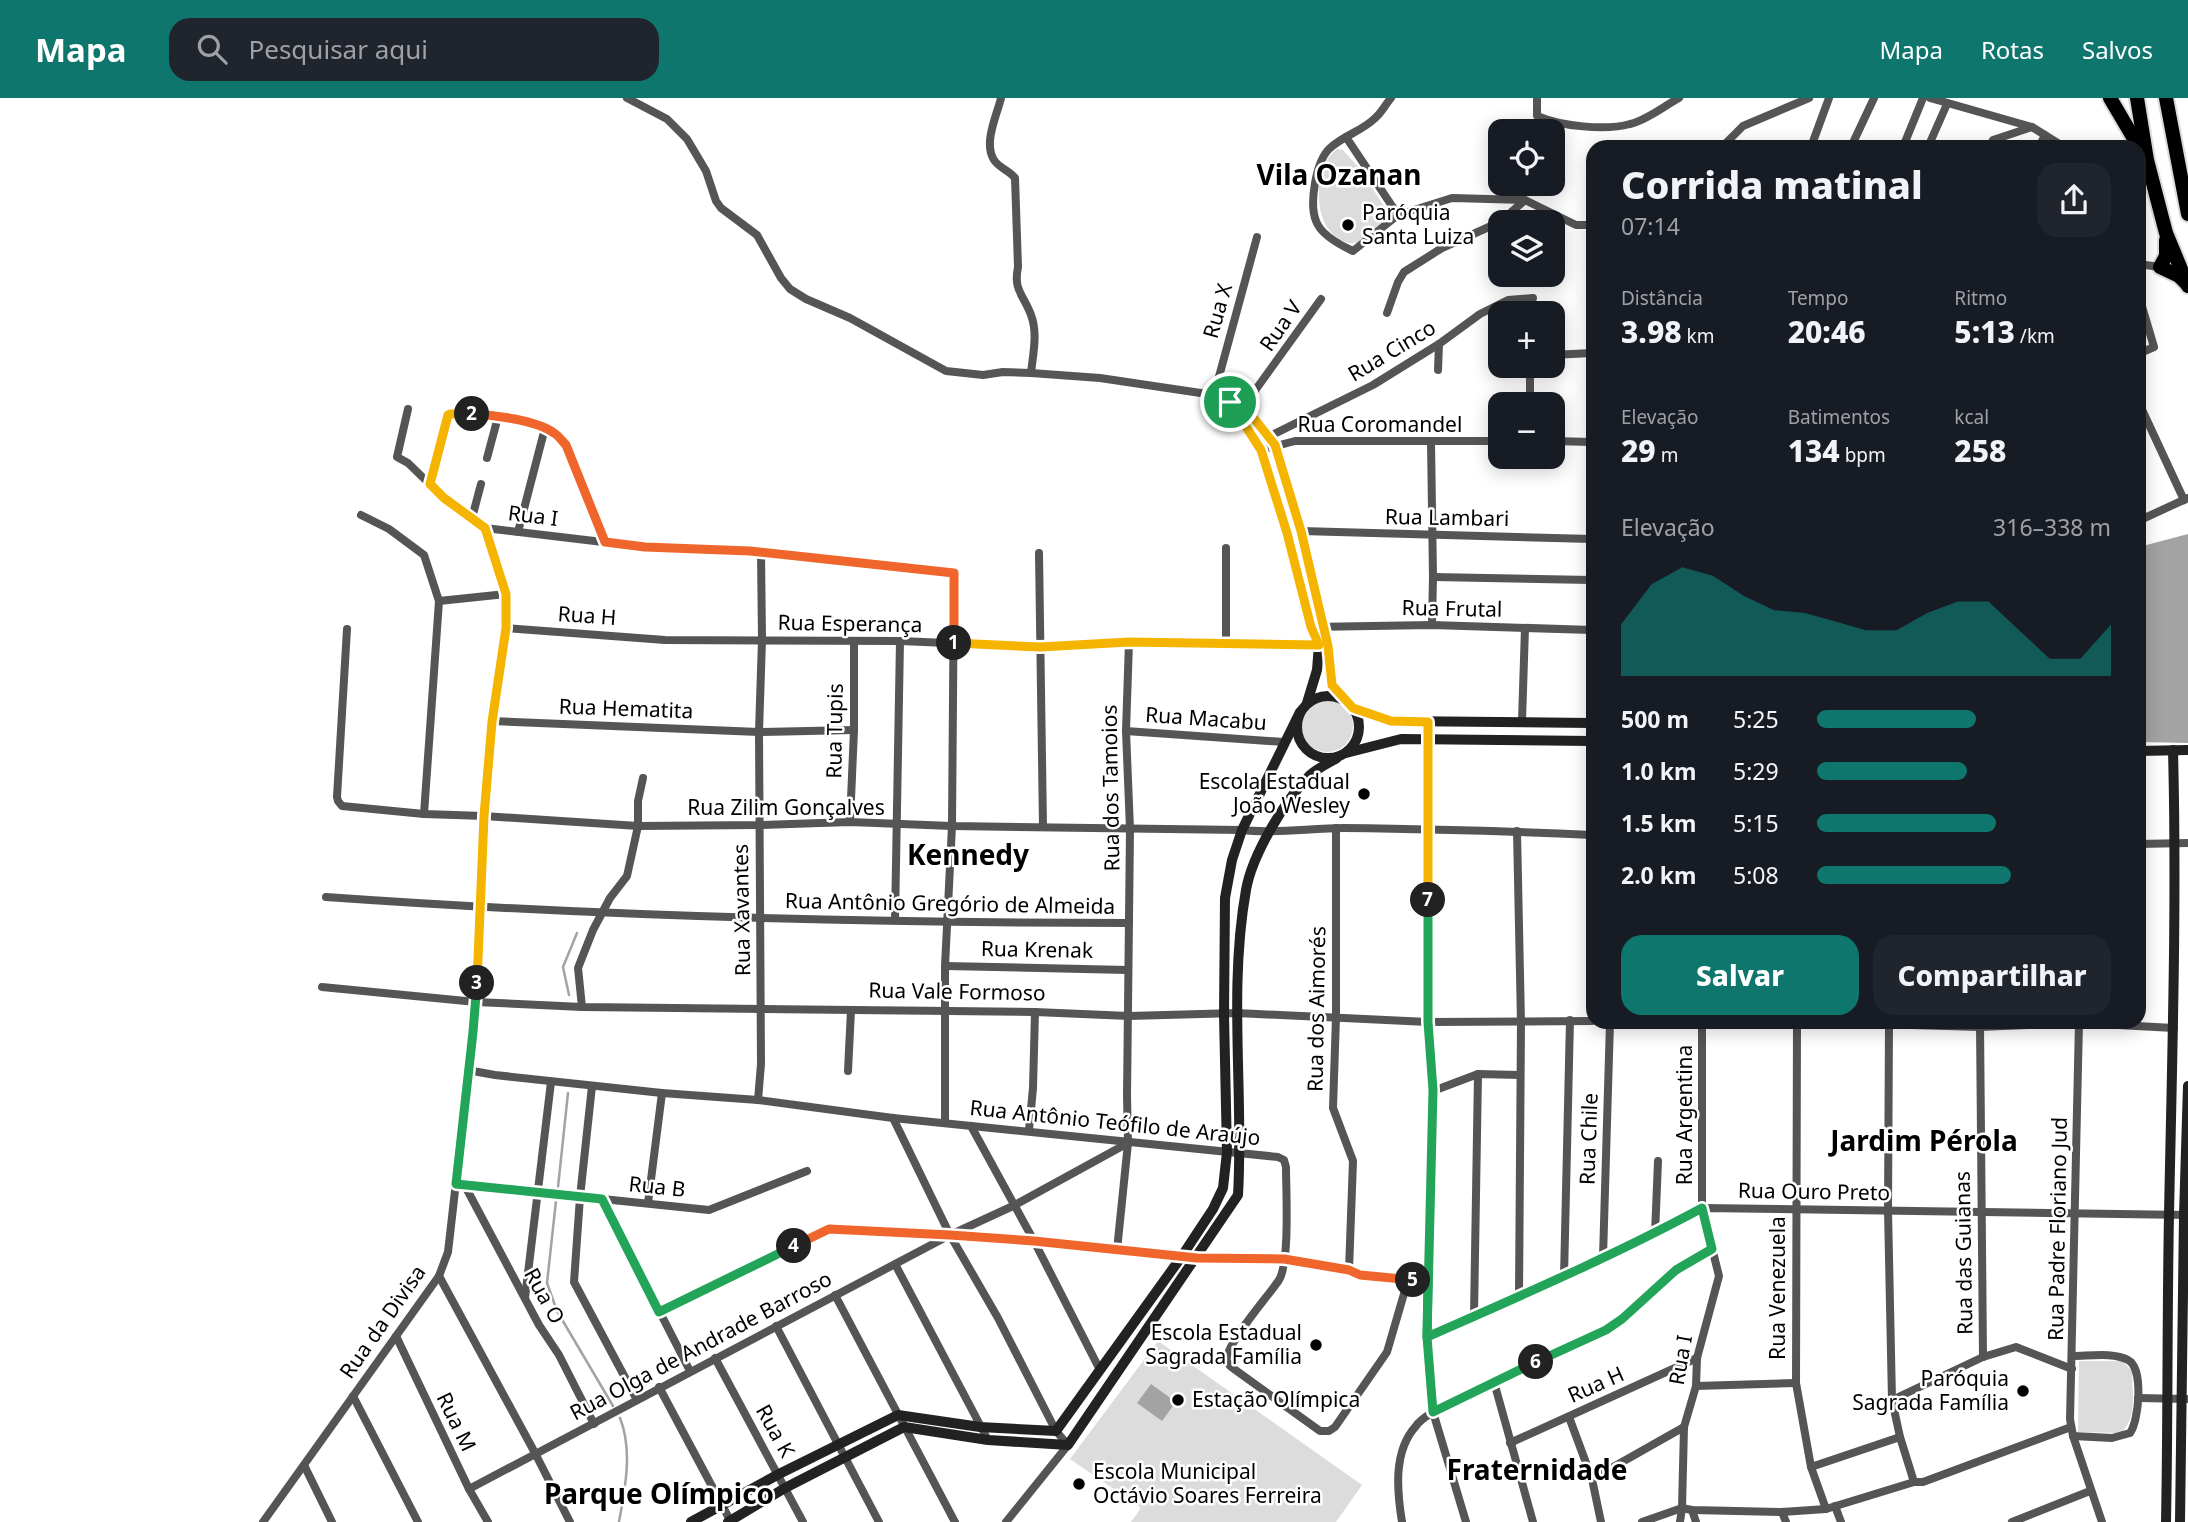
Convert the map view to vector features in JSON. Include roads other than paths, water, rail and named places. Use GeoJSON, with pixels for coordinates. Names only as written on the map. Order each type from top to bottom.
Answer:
{"type":"FeatureCollection","features":[{"type":"Feature","properties":{"kind":"highway"},"geometry":{"type":"LineString","coordinates":[[2110,98],[2135,140]]}},
{"type":"Feature","properties":{"kind":"highway"},"geometry":{"type":"LineString","coordinates":[[2137,98],[2144,140]]}},
{"type":"Feature","properties":{"kind":"highway"},"geometry":{"type":"LineString","coordinates":[[2166,98],[2188,214]]}},
{"type":"Feature","properties":{"kind":"highway"},"geometry":{"type":"LineString","coordinates":[[2146,154],[2165,233],[2167,251],[2160,267],[2179,276],[2188,285]]}},
{"type":"Feature","properties":{"kind":"highway"},"geometry":{"type":"LineString","coordinates":[[2157,197],[2186,197]]}},
{"type":"Feature","properties":{"kind":"highway"},"geometry":{"type":"LineString","coordinates":[[2165,233],[2188,285]]}},
{"type":"Feature","properties":{"kind":"street"},"geometry":{"type":"LineString","coordinates":[[627,98],[667,119],[687,139],[706,171],[720,208],[757,235],[790,289],[850,318],[946,371],[983,375],[1003,372],[1100,378],[1214,395],[1241,410],[1275,445],[1301,531],[1332,685],[1358,717],[1360,727],[1353,746],[1311,775],[1267,833],[1246,888],[1239,951],[1237,1013],[1240,1153],[1238,1195],[1068,1445],[1006,1522]]}},
{"type":"Feature","properties":{"kind":"street"},"geometry":{"type":"LineString","coordinates":[[1002,98],[990,143],[996,163],[1009,170],[1015,178],[1018,267],[1016,279],[1017,290],[1032,316],[1035,336],[1031,373]]}},
{"type":"Feature","properties":{"kind":"street"},"geometry":{"type":"LineString","coordinates":[[1391,98],[1374,120],[1328,150],[1321,161],[1313,198],[1316,221],[1341,246],[1353,251],[1398,215],[1452,198],[1525,200],[1576,225],[1586,225]]}},
{"type":"Feature","properties":{"kind":"street"},"geometry":{"type":"LineString","coordinates":[[1536,98],[1537,116],[1553,123],[1617,127],[1633,124],[1679,98]]}},
{"type":"Feature","properties":{"kind":"street"},"geometry":{"type":"LineString","coordinates":[[1729,140],[1743,126],[1809,98]]}},
{"type":"Feature","properties":{"kind":"street"},"geometry":{"type":"LineString","coordinates":[[1814,140],[1829,98]]}},
{"type":"Feature","properties":{"kind":"street"},"geometry":{"type":"LineString","coordinates":[[1854,140],[1874,98]]}},
{"type":"Feature","properties":{"kind":"street"},"geometry":{"type":"LineString","coordinates":[[1905,140],[1923,98]]}},
{"type":"Feature","properties":{"kind":"street"},"geometry":{"type":"LineString","coordinates":[[1930,98],[2032,127],[2052,140]]}},
{"type":"Feature","properties":{"kind":"street"},"geometry":{"type":"LineString","coordinates":[[1931,140],[1947,104]]}},
{"type":"Feature","properties":{"kind":"street"},"geometry":{"type":"LineString","coordinates":[[1993,140],[2032,127]]}},
{"type":"Feature","properties":{"kind":"street"},"geometry":{"type":"LineString","coordinates":[[2042,140],[2045,135]]}},
{"type":"Feature","properties":{"kind":"street"},"geometry":{"type":"LineString","coordinates":[[1346,137],[1398,215]]}},
{"type":"Feature","properties":{"kind":"street"},"geometry":{"type":"LineString","coordinates":[[1387,313],[1404,272],[1441,248],[1500,222],[1525,200]]}},
{"type":"Feature","properties":{"kind":"street","name":"Rua X"},"geometry":{"type":"LineString","coordinates":[[1214,395],[1257,237]]}},
{"type":"Feature","properties":{"kind":"street"},"geometry":{"type":"LineString","coordinates":[[2146,265],[2160,267]]}},
{"type":"Feature","properties":{"kind":"street","name":"Rua Cinco"},"geometry":{"type":"LineString","coordinates":[[1259,446],[1269,437],[1373,385],[1439,345],[1480,314],[1508,300],[1533,298]]}},
{"type":"Feature","properties":{"kind":"street","name":"Rua V"},"geometry":{"type":"LineString","coordinates":[[1241,410],[1321,299]]}},
{"type":"Feature","properties":{"kind":"street"},"geometry":{"type":"LineString","coordinates":[[2146,320],[2154,347],[2146,350]]}},
{"type":"Feature","properties":{"kind":"street"},"geometry":{"type":"LineString","coordinates":[[1438,370],[1439,345]]}},
{"type":"Feature","properties":{"kind":"street"},"geometry":{"type":"LineString","coordinates":[[1565,354],[1586,352]]}},
{"type":"Feature","properties":{"kind":"street"},"geometry":{"type":"LineString","coordinates":[[408,409],[397,457],[408,463],[444,498],[485,528]]}},
{"type":"Feature","properties":{"kind":"street"},"geometry":{"type":"LineString","coordinates":[[1241,410],[1259,446],[1287,533],[1311,627],[1324,646]]}},
{"type":"Feature","properties":{"kind":"street"},"geometry":{"type":"LineString","coordinates":[[430,484],[450,414],[485,415],[545,428],[556,433],[566,445],[605,542]]}},
{"type":"Feature","properties":{"kind":"street"},"geometry":{"type":"LineString","coordinates":[[487,458],[498,417]]}},
{"type":"Feature","properties":{"kind":"street"},"geometry":{"type":"LineString","coordinates":[[2146,417],[2186,499],[2146,516]]}},
{"type":"Feature","properties":{"kind":"street"},"geometry":{"type":"LineString","coordinates":[[518,532],[545,428]]}},
{"type":"Feature","properties":{"kind":"street","name":"Rua Coromandel"},"geometry":{"type":"LineString","coordinates":[[1259,446],[1295,441],[1488,441]]}},
{"type":"Feature","properties":{"kind":"street"},"geometry":{"type":"LineString","coordinates":[[1565,441],[1586,442]]}},
{"type":"Feature","properties":{"kind":"street"},"geometry":{"type":"LineString","coordinates":[[1431,442],[1432,625]]}},
{"type":"Feature","properties":{"kind":"street"},"geometry":{"type":"LineString","coordinates":[[472,518],[481,484]]}},
{"type":"Feature","properties":{"kind":"street"},"geometry":{"type":"LineString","coordinates":[[361,515],[389,529],[424,555],[439,601],[424,814]]}},
{"type":"Feature","properties":{"kind":"street","name":"Rua I"},"geometry":{"type":"LineString","coordinates":[[485,528],[645,547],[761,552],[954,573],[954,643]]}},
{"type":"Feature","properties":{"kind":"street","name":"Rua da Divisa"},"geometry":{"type":"LineString","coordinates":[[263,1522],[439,1276],[448,1252],[460,1184],[467,1070],[476,1002],[484,816],[492,722],[506,628],[506,594],[485,528]]}},
{"type":"Feature","properties":{"kind":"street","name":"Rua Lambari"},"geometry":{"type":"LineString","coordinates":[[1301,531],[1586,539]]}},
{"type":"Feature","properties":{"kind":"street"},"geometry":{"type":"LineString","coordinates":[[1226,548],[1226,643]]}},
{"type":"Feature","properties":{"kind":"street","name":"Rua Xavantes"},"geometry":{"type":"LineString","coordinates":[[758,1100],[761,1064],[761,552]]}},
{"type":"Feature","properties":{"kind":"street"},"geometry":{"type":"LineString","coordinates":[[1039,553],[1043,827]]}},
{"type":"Feature","properties":{"kind":"street"},"geometry":{"type":"LineString","coordinates":[[1433,577],[1586,580]]}},
{"type":"Feature","properties":{"kind":"street"},"geometry":{"type":"LineString","coordinates":[[439,601],[506,594]]}},
{"type":"Feature","properties":{"kind":"street","name":"Rua Frutal"},"geometry":{"type":"LineString","coordinates":[[1311,627],[1432,625],[1586,630]]}},
{"type":"Feature","properties":{"kind":"street","name":"Rua H"},"geometry":{"type":"LineString","coordinates":[[506,628],[665,639]]}},
{"type":"Feature","properties":{"kind":"street"},"geometry":{"type":"LineString","coordinates":[[1522,721],[1525,628]]}},
{"type":"Feature","properties":{"kind":"street","name":"Rua Zilim Gonçalves"},"geometry":{"type":"LineString","coordinates":[[346,629],[337,797],[342,806],[424,814],[638,826],[850,822],[1242,830],[1267,833],[1336,828],[1586,835]]}},
{"type":"Feature","properties":{"kind":"street","name":"Rua Esperança"},"geometry":{"type":"LineString","coordinates":[[665,639],[900,641],[1040,647],[1129,642],[1324,646]]}},
{"type":"Feature","properties":{"kind":"street","name":"Rua Tupis"},"geometry":{"type":"LineString","coordinates":[[850,822],[854,641]]}},
{"type":"Feature","properties":{"kind":"street"},"geometry":{"type":"LineString","coordinates":[[895,920],[900,641]]}},
{"type":"Feature","properties":{"kind":"street","name":"Rua dos Tamoios"},"geometry":{"type":"LineString","coordinates":[[1117,1251],[1128,1143],[1130,829],[1126,731],[1129,642]]}},
{"type":"Feature","properties":{"kind":"street"},"geometry":{"type":"LineString","coordinates":[[945,1123],[945,966],[952,826],[954,643]]}},
{"type":"Feature","properties":{"kind":"street"},"geometry":{"type":"LineString","coordinates":[[1324,646],[1297,722],[1300,743],[1317,757],[1327,759],[1401,739],[1586,741]]}},
{"type":"Feature","properties":{"kind":"street"},"geometry":{"type":"LineString","coordinates":[[1056,1431],[1182,1256],[1213,1209],[1223,1188],[1227,1152],[1225,898],[1232,860],[1242,830],[1284,742],[1304,708],[1316,698],[1327,696],[1337,697],[1391,721],[1586,723]]}},
{"type":"Feature","properties":{"kind":"street","name":"Rua Hematita"},"geometry":{"type":"LineString","coordinates":[[492,722],[759,732],[854,730]]}},
{"type":"Feature","properties":{"kind":"street"},"geometry":{"type":"LineString","coordinates":[[1428,722],[1428,1022],[1433,1090],[1427,1337],[1433,1412],[1465,1522]]}},
{"type":"Feature","properties":{"kind":"street","name":"Rua Macabu"},"geometry":{"type":"LineString","coordinates":[[1126,731],[1284,742]]}},
{"type":"Feature","properties":{"kind":"street"},"geometry":{"type":"LineString","coordinates":[[2166,1522],[2176,844],[2173,750]]}},
{"type":"Feature","properties":{"kind":"street"},"geometry":{"type":"LineString","coordinates":[[2146,751],[2188,750]]}},
{"type":"Feature","properties":{"kind":"street"},"geometry":{"type":"LineString","coordinates":[[582,1007],[578,968],[593,930],[610,898],[627,876],[638,826],[638,801],[643,778]]}},
{"type":"Feature","properties":{"kind":"street","name":"Rua dos Aimorés"},"geometry":{"type":"LineString","coordinates":[[1336,828],[1333,1108],[1353,1161],[1349,1270]]}},
{"type":"Feature","properties":{"kind":"street"},"geometry":{"type":"LineString","coordinates":[[1517,831],[1521,1022],[1519,1295]]}},
{"type":"Feature","properties":{"kind":"street"},"geometry":{"type":"LineString","coordinates":[[2146,844],[2188,843]]}},
{"type":"Feature","properties":{"kind":"street","name":"Rua Antônio Gregório de Almeida"},"geometry":{"type":"LineString","coordinates":[[326,897],[603,914],[947,923],[1129,923]]}},
{"type":"Feature","properties":{"kind":"street","name":"Rua Krenak"},"geometry":{"type":"LineString","coordinates":[[945,966],[1128,970]]}},
{"type":"Feature","properties":{"kind":"street","name":"Rua Vale Formoso"},"geometry":{"type":"LineString","coordinates":[[322,987],[476,1002],[582,1007],[945,1010],[1129,1016],[1237,1013],[1428,1022],[1586,1021]]}},
{"type":"Feature","properties":{"kind":"street"},"geometry":{"type":"LineString","coordinates":[[848,1071],[851,1010]]}},
{"type":"Feature","properties":{"kind":"street"},"geometry":{"type":"LineString","coordinates":[[1029,1130],[1035,1012]]}},
{"type":"Feature","properties":{"kind":"street"},"geometry":{"type":"LineString","coordinates":[[1564,1277],[1570,1020]]}},
{"type":"Feature","properties":{"kind":"street"},"geometry":{"type":"LineString","coordinates":[[2146,1027],[2188,1028]]}},
{"type":"Feature","properties":{"kind":"street","name":"Rua Chile"},"geometry":{"type":"LineString","coordinates":[[1603,1257],[1610,1029]]}},
{"type":"Feature","properties":{"kind":"street","name":"Rua Argentina"},"geometry":{"type":"LineString","coordinates":[[1702,1029],[1702,1208]]}},
{"type":"Feature","properties":{"kind":"street","name":"Rua Venezuela"},"geometry":{"type":"LineString","coordinates":[[1797,1029],[1796,1383],[1811,1468],[1841,1522]]}},
{"type":"Feature","properties":{"kind":"street"},"geometry":{"type":"LineString","coordinates":[[1889,1029],[1888,1210],[1892,1399],[1914,1482]]}},
{"type":"Feature","properties":{"kind":"street","name":"Rua das Guianas"},"geometry":{"type":"LineString","coordinates":[[1980,1029],[1983,1357]]}},
{"type":"Feature","properties":{"kind":"street","name":"Rua Padre Floriano Jud"},"geometry":{"type":"LineString","coordinates":[[2080,1029],[2072,1432],[2102,1522]]}},
{"type":"Feature","properties":{"kind":"street","name":"Rua Antônio Teófilo de Araújo"},"geometry":{"type":"LineString","coordinates":[[467,1070],[662,1094],[758,1100],[893,1118],[1278,1157],[1284,1160],[1286,1167],[1284,1259],[1281,1277],[1234,1341],[1226,1358],[1234,1369],[1320,1431],[1329,1432],[1335,1427],[1387,1352],[1408,1280]]}},
{"type":"Feature","properties":{"kind":"street"},"geometry":{"type":"LineString","coordinates":[[1433,1090],[1478,1074],[1520,1075]]}},
{"type":"Feature","properties":{"kind":"street"},"geometry":{"type":"LineString","coordinates":[[1474,1316],[1478,1074]]}},
{"type":"Feature","properties":{"kind":"street"},"geometry":{"type":"LineString","coordinates":[[525,1298],[551,1082]]}},
{"type":"Feature","properties":{"kind":"street"},"geometry":{"type":"LineString","coordinates":[[592,1086],[574,1282],[637,1400]]}},
{"type":"Feature","properties":{"kind":"street"},"geometry":{"type":"LineString","coordinates":[[2180,1522],[2185,1400],[2188,1086]]}},
{"type":"Feature","properties":{"kind":"street"},"geometry":{"type":"LineString","coordinates":[[648,1203],[662,1094]]}},
{"type":"Feature","properties":{"kind":"street"},"geometry":{"type":"LineString","coordinates":[[893,1118],[950,1235],[998,1318],[1056,1431],[1068,1445]]}},
{"type":"Feature","properties":{"kind":"street"},"geometry":{"type":"LineString","coordinates":[[971,1126],[1101,1370]]}},
{"type":"Feature","properties":{"kind":"street","name":"Rua Olga de Andrade Barroso"},"geometry":{"type":"LineString","coordinates":[[469,1489],[950,1235],[1013,1206],[1128,1143]]}},
{"type":"Feature","properties":{"kind":"street"},"geometry":{"type":"LineString","coordinates":[[1655,1234],[1658,1161]]}},
{"type":"Feature","properties":{"kind":"street","name":"Rua B"},"geometry":{"type":"LineString","coordinates":[[460,1184],[709,1210],[807,1171]]}},
{"type":"Feature","properties":{"kind":"street","name":"Rua O"},"geometry":{"type":"LineString","coordinates":[[460,1184],[539,1325],[559,1355],[594,1424]]}},
{"type":"Feature","properties":{"kind":"street"},"geometry":{"type":"LineString","coordinates":[[602,1199],[690,1371]]}},
{"type":"Feature","properties":{"kind":"street"},"geometry":{"type":"LineString","coordinates":[[1427,1337],[1564,1277],[1655,1234],[1702,1208]]}},
{"type":"Feature","properties":{"kind":"street","name":"Rua I"},"geometry":{"type":"LineString","coordinates":[[1680,1522],[1684,1427],[1696,1386],[1697,1359],[1719,1276],[1702,1208]]}},
{"type":"Feature","properties":{"kind":"street","name":"Rua Ouro Preto"},"geometry":{"type":"LineString","coordinates":[[1702,1208],[2186,1215]]}},
{"type":"Feature","properties":{"kind":"street"},"geometry":{"type":"LineString","coordinates":[[659,1312],[829,1229],[1034,1241],[1197,1258],[1284,1259],[1349,1270],[1360,1275],[1428,1282]]}},
{"type":"Feature","properties":{"kind":"street"},"geometry":{"type":"LineString","coordinates":[[1402,1522],[1398,1496],[1399,1470],[1403,1448],[1416,1424],[1433,1412],[1606,1330],[1676,1270],[1712,1249]]}},
{"type":"Feature","properties":{"kind":"street"},"geometry":{"type":"LineString","coordinates":[[895,1264],[988,1440]]}},
{"type":"Feature","properties":{"kind":"street"},"geometry":{"type":"LineString","coordinates":[[439,1276],[570,1522]]}},
{"type":"Feature","properties":{"kind":"street"},"geometry":{"type":"LineString","coordinates":[[835,1295],[955,1522]]}},
{"type":"Feature","properties":{"kind":"street"},"geometry":{"type":"LineString","coordinates":[[776,1326],[879,1522]]}},
{"type":"Feature","properties":{"kind":"street","name":"Rua M"},"geometry":{"type":"LineString","coordinates":[[396,1336],[469,1489],[488,1522]]}},
{"type":"Feature","properties":{"kind":"street"},"geometry":{"type":"LineString","coordinates":[[1892,1399],[1983,1357],[2016,1347],[2072,1369]]}},
{"type":"Feature","properties":{"kind":"street"},"geometry":{"type":"LineString","coordinates":[[1642,1522],[1682,1508],[1783,1512],[1831,1507],[1914,1482],[1923,1482],[2072,1432],[2112,1438],[2130,1433],[2136,1419],[2138,1398],[2133,1363],[2118,1357],[2073,1356]]}},
{"type":"Feature","properties":{"kind":"street","name":"Rua K"},"geometry":{"type":"LineString","coordinates":[[715,1358],[803,1522]]}},
{"type":"Feature","properties":{"kind":"street","name":"Rua H"},"geometry":{"type":"LineString","coordinates":[[1510,1443],[1697,1359]]}},
{"type":"Feature","properties":{"kind":"street"},"geometry":{"type":"LineString","coordinates":[[1494,1382],[1533,1522]]}},
{"type":"Feature","properties":{"kind":"street"},"geometry":{"type":"LineString","coordinates":[[1696,1386],[1796,1383]]}},
{"type":"Feature","properties":{"kind":"street"},"geometry":{"type":"LineString","coordinates":[[659,1387],[730,1522],[785,1488],[904,1427],[988,1440],[1068,1445]]}},
{"type":"Feature","properties":{"kind":"street"},"geometry":{"type":"LineString","coordinates":[[353,1396],[418,1522]]}},
{"type":"Feature","properties":{"kind":"street"},"geometry":{"type":"LineString","coordinates":[[2138,1398],[2185,1400]]}},
{"type":"Feature","properties":{"kind":"street"},"geometry":{"type":"LineString","coordinates":[[691,1522],[779,1474],[898,1415],[980,1427],[1056,1431]]}},
{"type":"Feature","properties":{"kind":"street"},"geometry":{"type":"LineString","coordinates":[[1569,1417],[1592,1479],[1601,1522]]}},
{"type":"Feature","properties":{"kind":"street"},"geometry":{"type":"LineString","coordinates":[[1592,1479],[1684,1427]]}},
{"type":"Feature","properties":{"kind":"street"},"geometry":{"type":"LineString","coordinates":[[1811,1468],[1900,1437]]}},
{"type":"Feature","properties":{"kind":"street"},"geometry":{"type":"LineString","coordinates":[[304,1465],[332,1522]]}},
{"type":"Feature","properties":{"kind":"street"},"geometry":{"type":"LineString","coordinates":[[2011,1522],[2090,1491]]}},
{"type":"Feature","properties":{"kind":"street"},"geometry":{"type":"LineString","coordinates":[[1692,1510],[1696,1522]]}},
{"type":"Feature","properties":{"kind":"street"},"geometry":{"type":"LineString","coordinates":[[1783,1512],[1786,1522]]}},
{"type":"Feature","properties":{"kind":"waterway"},"geometry":{"type":"LineString","coordinates":[[569,995],[563,967],[577,933]]}},
{"type":"Feature","properties":{"kind":"waterway"},"geometry":{"type":"LineString","coordinates":[[558,1187],[568,1093]]}},
{"type":"Feature","properties":{"kind":"waterway"},"geometry":{"type":"LineString","coordinates":[[556,1201],[547,1283],[557,1311],[613,1406]]}},
{"type":"Feature","properties":{"kind":"waterway"},"geometry":{"type":"LineString","coordinates":[[619,1522],[627,1456],[620,1418]]}},
{"type":"Feature","properties":{"kind":"place","name":"Paróquia Santa Luiza"},"geometry":{"type":"Point","coordinates":[1348,225]}},
{"type":"Feature","properties":{"kind":"place","name":"Escola Estadual João Wesley"},"geometry":{"type":"Point","coordinates":[1364,794]}},
{"type":"Feature","properties":{"kind":"place","name":"Escola Estadual Sagrada Família"},"geometry":{"type":"Point","coordinates":[1316,1345]}},
{"type":"Feature","properties":{"kind":"place","name":"Paróquia Sagrada Família"},"geometry":{"type":"Point","coordinates":[2023,1391]}},
{"type":"Feature","properties":{"kind":"place","name":"Estação Olímpica"},"geometry":{"type":"Point","coordinates":[1178,1400]}},
{"type":"Feature","properties":{"kind":"place","name":"Escola Municipal Octávio Soares Ferreira"},"geometry":{"type":"Point","coordinates":[1079,1484]}},
{"type":"Feature","properties":{"kind":"district","name":"Vila Ozanan"},"geometry":{"type":"Point","coordinates":[1339,175]}},
{"type":"Feature","properties":{"kind":"district","name":"Kennedy"},"geometry":{"type":"Point","coordinates":[968,855]}},
{"type":"Feature","properties":{"kind":"district","name":"Jardim Pérola"},"geometry":{"type":"Point","coordinates":[1924,1141]}},
{"type":"Feature","properties":{"kind":"district","name":"Fraternidade"},"geometry":{"type":"Point","coordinates":[1537,1470]}},
{"type":"Feature","properties":{"kind":"district","name":"Parque Olímpico"},"geometry":{"type":"Point","coordinates":[659,1494]}}]}
